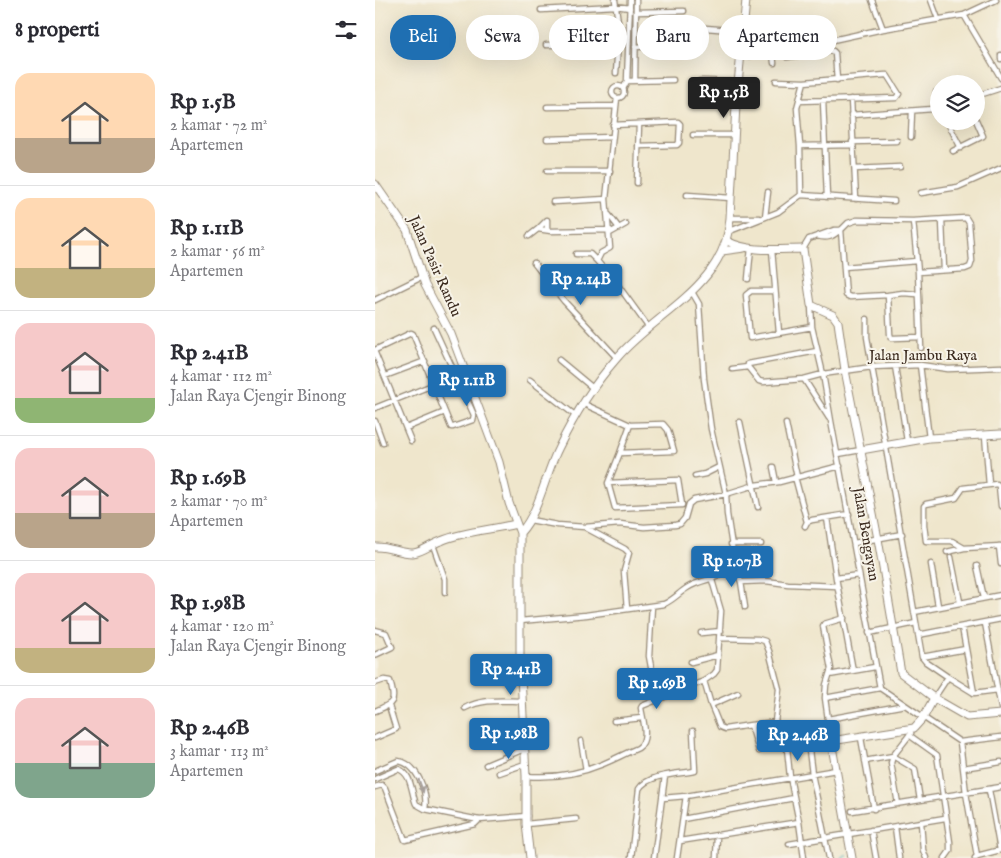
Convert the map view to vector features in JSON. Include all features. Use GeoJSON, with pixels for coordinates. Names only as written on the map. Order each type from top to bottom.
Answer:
{"type":"FeatureCollection","features":[{"type":"Feature","properties":{"kind":"street"},"geometry":{"type":"LineString","coordinates":[[615,0],[617,15]]}},
{"type":"Feature","properties":{"kind":"street"},"geometry":{"type":"LineString","coordinates":[[617,98],[621,98],[627,81],[631,0]]}},
{"type":"Feature","properties":{"kind":"street"},"geometry":{"type":"LineString","coordinates":[[635,81],[636,0]]}},
{"type":"Feature","properties":{"kind":"street"},"geometry":{"type":"LineString","coordinates":[[745,15],[746,0]]}},
{"type":"Feature","properties":{"kind":"street"},"geometry":{"type":"LineString","coordinates":[[872,0],[883,29]]}},
{"type":"Feature","properties":{"kind":"street"},"geometry":{"type":"LineString","coordinates":[[931,0],[938,19]]}},
{"type":"Feature","properties":{"kind":"street"},"geometry":{"type":"LineString","coordinates":[[837,39],[964,15],[996,0]]}},
{"type":"Feature","properties":{"kind":"street"},"geometry":{"type":"LineString","coordinates":[[541,10],[615,6],[630,8]]}},
{"type":"Feature","properties":{"kind":"street"},"geometry":{"type":"LineString","coordinates":[[636,12],[684,10]]}},
{"type":"Feature","properties":{"kind":"street"},"geometry":{"type":"LineString","coordinates":[[964,15],[1001,78]]}},
{"type":"Feature","properties":{"kind":"street"},"geometry":{"type":"LineString","coordinates":[[616,73],[617,60]]}},
{"type":"Feature","properties":{"kind":"street"},"geometry":{"type":"LineString","coordinates":[[530,858],[526,820],[520,620],[520,533],[530,520],[559,447],[594,389],[617,358],[692,292],[723,251],[730,230],[731,218],[739,60]]}},
{"type":"Feature","properties":{"kind":"street"},"geometry":{"type":"LineString","coordinates":[[774,60],[774,64]]}},
{"type":"Feature","properties":{"kind":"street"},"geometry":{"type":"LineString","coordinates":[[836,60],[837,80]]}},
{"type":"Feature","properties":{"kind":"street"},"geometry":{"type":"LineString","coordinates":[[776,81],[804,82],[887,75],[899,94],[896,98],[799,101]]}},
{"type":"Feature","properties":{"kind":"street"},"geometry":{"type":"LineString","coordinates":[[627,81],[673,80]]}},
{"type":"Feature","properties":{"kind":"street"},"geometry":{"type":"LineString","coordinates":[[700,81],[756,86]]}},
{"type":"Feature","properties":{"kind":"street"},"geometry":{"type":"LineString","coordinates":[[801,196],[797,116],[804,82]]}},
{"type":"Feature","properties":{"kind":"street"},"geometry":{"type":"LineString","coordinates":[[617,98],[612,95],[612,89],[617,86],[623,88]]}},
{"type":"Feature","properties":{"kind":"street"},"geometry":{"type":"LineString","coordinates":[[985,93],[1001,88]]}},
{"type":"Feature","properties":{"kind":"street"},"geometry":{"type":"LineString","coordinates":[[576,254],[601,253],[610,248],[606,199],[617,98]]}},
{"type":"Feature","properties":{"kind":"street"},"geometry":{"type":"LineString","coordinates":[[851,98],[856,199]]}},
{"type":"Feature","properties":{"kind":"street"},"geometry":{"type":"LineString","coordinates":[[823,100],[827,197]]}},
{"type":"Feature","properties":{"kind":"street"},"geometry":{"type":"LineString","coordinates":[[547,107],[615,106]]}},
{"type":"Feature","properties":{"kind":"street"},"geometry":{"type":"LineString","coordinates":[[851,115],[930,109]]}},
{"type":"Feature","properties":{"kind":"street"},"geometry":{"type":"LineString","coordinates":[[911,111],[911,137]]}},
{"type":"Feature","properties":{"kind":"street"},"geometry":{"type":"LineString","coordinates":[[613,125],[678,122],[680,124],[679,143],[677,145],[638,146]]}},
{"type":"Feature","properties":{"kind":"street"},"geometry":{"type":"LineString","coordinates":[[637,183],[639,124]]}},
{"type":"Feature","properties":{"kind":"street"},"geometry":{"type":"LineString","coordinates":[[952,130],[961,148]]}},
{"type":"Feature","properties":{"kind":"street"},"geometry":{"type":"LineString","coordinates":[[953,151],[983,136],[980,130]]}},
{"type":"Feature","properties":{"kind":"street"},"geometry":{"type":"LineString","coordinates":[[693,135],[734,135]]}},
{"type":"Feature","properties":{"kind":"street"},"geometry":{"type":"LineString","coordinates":[[547,138],[612,137]]}},
{"type":"Feature","properties":{"kind":"street"},"geometry":{"type":"LineString","coordinates":[[800,146],[826,146],[897,140]]}},
{"type":"Feature","properties":{"kind":"street"},"geometry":{"type":"LineString","coordinates":[[855,169],[900,167]]}},
{"type":"Feature","properties":{"kind":"street"},"geometry":{"type":"LineString","coordinates":[[921,193],[957,188],[1001,168]]}},
{"type":"Feature","properties":{"kind":"street"},"geometry":{"type":"LineString","coordinates":[[547,171],[610,171]]}},
{"type":"Feature","properties":{"kind":"street","name":"Jalan Pasir Randu"},"geometry":{"type":"LineString","coordinates":[[375,184],[407,230],[422,277],[451,334],[499,462],[520,533]]}},
{"type":"Feature","properties":{"kind":"street"},"geometry":{"type":"LineString","coordinates":[[763,218],[768,192]]}},
{"type":"Feature","properties":{"kind":"street"},"geometry":{"type":"LineString","coordinates":[[687,195],[731,198]]}},
{"type":"Feature","properties":{"kind":"street"},"geometry":{"type":"LineString","coordinates":[[730,230],[778,212],[801,196],[894,201]]}},
{"type":"Feature","properties":{"kind":"street"},"geometry":{"type":"LineString","coordinates":[[553,202],[606,199]]}},
{"type":"Feature","properties":{"kind":"street"},"geometry":{"type":"LineString","coordinates":[[608,213],[619,228]]}},
{"type":"Feature","properties":{"kind":"street"},"geometry":{"type":"LineString","coordinates":[[731,218],[763,218]]}},
{"type":"Feature","properties":{"kind":"street"},"geometry":{"type":"LineString","coordinates":[[723,251],[748,248],[773,250],[803,248],[809,239],[841,230],[848,223],[857,220],[913,221],[966,218],[968,220],[972,261],[970,267],[965,270],[917,272]]}},
{"type":"Feature","properties":{"kind":"street"},"geometry":{"type":"LineString","coordinates":[[529,236],[547,220],[547,230]]}},
{"type":"Feature","properties":{"kind":"street"},"geometry":{"type":"LineString","coordinates":[[942,220],[944,270]]}},
{"type":"Feature","properties":{"kind":"street"},"geometry":{"type":"LineString","coordinates":[[913,221],[921,348]]}},
{"type":"Feature","properties":{"kind":"street"},"geometry":{"type":"LineString","coordinates":[[538,229],[610,232],[626,224]]}},
{"type":"Feature","properties":{"kind":"street"},"geometry":{"type":"LineString","coordinates":[[841,230],[847,296],[917,294]]}},
{"type":"Feature","properties":{"kind":"street"},"geometry":{"type":"LineString","coordinates":[[727,241],[748,248]]}},
{"type":"Feature","properties":{"kind":"street"},"geometry":{"type":"LineString","coordinates":[[748,248],[748,278]]}},
{"type":"Feature","properties":{"kind":"street","name":"Jalan Bengayan"},"geometry":{"type":"LineString","coordinates":[[803,248],[812,327],[823,374],[880,688]]}},
{"type":"Feature","properties":{"kind":"street"},"geometry":{"type":"LineString","coordinates":[[773,250],[779,333]]}},
{"type":"Feature","properties":{"kind":"street"},"geometry":{"type":"LineString","coordinates":[[597,261],[601,253]]}},
{"type":"Feature","properties":{"kind":"street"},"geometry":{"type":"LineString","coordinates":[[590,254],[620,288],[649,328]]}},
{"type":"Feature","properties":{"kind":"street"},"geometry":{"type":"LineString","coordinates":[[844,267],[917,261]]}},
{"type":"Feature","properties":{"kind":"street"},"geometry":{"type":"LineString","coordinates":[[534,263],[564,301],[617,358]]}},
{"type":"Feature","properties":{"kind":"street"},"geometry":{"type":"LineString","coordinates":[[375,300],[422,277]]}},
{"type":"Feature","properties":{"kind":"street"},"geometry":{"type":"LineString","coordinates":[[775,290],[751,292],[746,295],[750,338],[812,327]]}},
{"type":"Feature","properties":{"kind":"street"},"geometry":{"type":"LineString","coordinates":[[692,292],[699,304],[701,313],[704,379],[711,429],[726,494],[731,544],[735,566],[741,582],[745,607]]}},
{"type":"Feature","properties":{"kind":"street"},"geometry":{"type":"LineString","coordinates":[[888,295],[891,338],[920,337]]}},
{"type":"Feature","properties":{"kind":"street"},"geometry":{"type":"LineString","coordinates":[[811,305],[833,316],[838,322],[845,370],[901,673],[934,698],[967,717],[973,718],[1001,714]]}},
{"type":"Feature","properties":{"kind":"street"},"geometry":{"type":"LineString","coordinates":[[867,319],[867,337],[922,657],[926,662],[974,693],[998,690]]}},
{"type":"Feature","properties":{"kind":"street"},"geometry":{"type":"LineString","coordinates":[[411,442],[375,351],[411,333],[425,361],[452,427],[474,419],[474,415],[434,328]]}},
{"type":"Feature","properties":{"kind":"street"},"geometry":{"type":"LineString","coordinates":[[732,368],[817,351]]}},
{"type":"Feature","properties":{"kind":"street"},"geometry":{"type":"LineString","coordinates":[[559,360],[594,389]]}},
{"type":"Feature","properties":{"kind":"street"},"geometry":{"type":"LineString","coordinates":[[385,376],[425,361]]}},
{"type":"Feature","properties":{"kind":"street","name":"Jalan Jambu Raya"},"geometry":{"type":"LineString","coordinates":[[748,366],[761,381],[804,379],[845,370],[872,367],[920,366],[948,369],[1001,367]]}},
{"type":"Feature","properties":{"kind":"street"},"geometry":{"type":"LineString","coordinates":[[895,366],[907,441]]}},
{"type":"Feature","properties":{"kind":"street"},"geometry":{"type":"LineString","coordinates":[[920,366],[929,438]]}},
{"type":"Feature","properties":{"kind":"street"},"geometry":{"type":"LineString","coordinates":[[375,408],[465,372]]}},
{"type":"Feature","properties":{"kind":"street"},"geometry":{"type":"LineString","coordinates":[[804,379],[831,421]]}},
{"type":"Feature","properties":{"kind":"street"},"geometry":{"type":"LineString","coordinates":[[530,380],[576,416]]}},
{"type":"Feature","properties":{"kind":"street"},"geometry":{"type":"LineString","coordinates":[[584,404],[630,425],[663,424],[668,430],[674,451],[620,453]]}},
{"type":"Feature","properties":{"kind":"street"},"geometry":{"type":"LineString","coordinates":[[406,428],[445,412]]}},
{"type":"Feature","properties":{"kind":"street"},"geometry":{"type":"LineString","coordinates":[[375,420],[383,443]]}},
{"type":"Feature","properties":{"kind":"street"},"geometry":{"type":"LineString","coordinates":[[740,422],[755,485],[758,507]]}},
{"type":"Feature","properties":{"kind":"street"},"geometry":{"type":"LineString","coordinates":[[786,424],[805,524],[849,514]]}},
{"type":"Feature","properties":{"kind":"street"},"geometry":{"type":"LineString","coordinates":[[608,483],[678,480],[682,505],[615,508],[608,483],[630,425]]}},
{"type":"Feature","properties":{"kind":"street"},"geometry":{"type":"LineString","coordinates":[[837,454],[929,438],[1001,434]]}},
{"type":"Feature","properties":{"kind":"street"},"geometry":{"type":"LineString","coordinates":[[375,438],[381,435]]}},
{"type":"Feature","properties":{"kind":"street"},"geometry":{"type":"LineString","coordinates":[[985,435],[989,485]]}},
{"type":"Feature","properties":{"kind":"street"},"geometry":{"type":"LineString","coordinates":[[530,520],[557,525],[585,527],[620,524],[644,527],[675,525],[680,524],[685,518],[691,501],[840,466]]}},
{"type":"Feature","properties":{"kind":"street"},"geometry":{"type":"LineString","coordinates":[[695,476],[705,474],[719,467]]}},
{"type":"Feature","properties":{"kind":"street"},"geometry":{"type":"LineString","coordinates":[[773,467],[775,482]]}},
{"type":"Feature","properties":{"kind":"street"},"geometry":{"type":"LineString","coordinates":[[964,548],[952,541],[926,541],[924,506],[927,503],[957,498],[963,488],[998,485],[1001,506]]}},
{"type":"Feature","properties":{"kind":"street"},"geometry":{"type":"LineString","coordinates":[[827,518],[837,586],[853,671]]}},
{"type":"Feature","properties":{"kind":"street"},"geometry":{"type":"LineString","coordinates":[[375,546],[410,554],[440,541],[463,534],[516,524]]}},
{"type":"Feature","properties":{"kind":"street"},"geometry":{"type":"LineString","coordinates":[[585,527],[625,548],[629,553],[624,571],[627,609]]}},
{"type":"Feature","properties":{"kind":"street"},"geometry":{"type":"LineString","coordinates":[[854,543],[902,534]]}},
{"type":"Feature","properties":{"kind":"street"},"geometry":{"type":"LineString","coordinates":[[731,544],[761,544]]}},
{"type":"Feature","properties":{"kind":"street"},"geometry":{"type":"LineString","coordinates":[[433,545],[443,571],[445,592]]}},
{"type":"Feature","properties":{"kind":"street"},"geometry":{"type":"LineString","coordinates":[[947,552],[964,548],[1000,546],[1001,564]]}},
{"type":"Feature","properties":{"kind":"street"},"geometry":{"type":"LineString","coordinates":[[951,557],[961,602]]}},
{"type":"Feature","properties":{"kind":"street"},"geometry":{"type":"LineString","coordinates":[[931,564],[938,606]]}},
{"type":"Feature","properties":{"kind":"street"},"geometry":{"type":"LineString","coordinates":[[520,620],[586,615],[652,606],[671,601],[688,587],[712,580],[735,566]]}},
{"type":"Feature","properties":{"kind":"street"},"geometry":{"type":"LineString","coordinates":[[977,566],[984,598]]}},
{"type":"Feature","properties":{"kind":"street"},"geometry":{"type":"LineString","coordinates":[[836,578],[859,575]]}},
{"type":"Feature","properties":{"kind":"street"},"geometry":{"type":"LineString","coordinates":[[526,776],[545,777],[587,770],[602,765],[641,746],[645,737],[642,706],[704,681],[717,670],[721,631],[720,603],[712,580]]}},
{"type":"Feature","properties":{"kind":"street"},"geometry":{"type":"LineString","coordinates":[[741,582],[837,586]]}},
{"type":"Feature","properties":{"kind":"street"},"geometry":{"type":"LineString","coordinates":[[914,612],[1001,595]]}},
{"type":"Feature","properties":{"kind":"street"},"geometry":{"type":"LineString","coordinates":[[652,606],[649,656],[657,700]]}},
{"type":"Feature","properties":{"kind":"street"},"geometry":{"type":"LineString","coordinates":[[844,618],[824,624],[823,626],[831,669],[826,685],[825,698],[852,858]]}},
{"type":"Feature","properties":{"kind":"street"},"geometry":{"type":"LineString","coordinates":[[918,635],[1001,619]]}},
{"type":"Feature","properties":{"kind":"street"},"geometry":{"type":"LineString","coordinates":[[985,622],[1001,708]]}},
{"type":"Feature","properties":{"kind":"street"},"geometry":{"type":"LineString","coordinates":[[869,632],[916,623]]}},
{"type":"Feature","properties":{"kind":"street"},"geometry":{"type":"LineString","coordinates":[[962,627],[974,693]]}},
{"type":"Feature","properties":{"kind":"street"},"geometry":{"type":"LineString","coordinates":[[375,630],[386,633],[393,648],[375,655]]}},
{"type":"Feature","properties":{"kind":"street"},"geometry":{"type":"LineString","coordinates":[[701,632],[721,631]]}},
{"type":"Feature","properties":{"kind":"street"},"geometry":{"type":"LineString","coordinates":[[720,638],[758,639],[765,641],[779,689],[773,738],[786,745],[802,841],[803,858]]}},
{"type":"Feature","properties":{"kind":"street"},"geometry":{"type":"LineString","coordinates":[[922,657],[966,650]]}},
{"type":"Feature","properties":{"kind":"street"},"geometry":{"type":"LineString","coordinates":[[691,662],[718,655]]}},
{"type":"Feature","properties":{"kind":"street"},"geometry":{"type":"LineString","coordinates":[[829,674],[875,667]]}},
{"type":"Feature","properties":{"kind":"street"},"geometry":{"type":"LineString","coordinates":[[897,804],[891,768],[893,756],[923,718],[948,677]]}},
{"type":"Feature","properties":{"kind":"street"},"geometry":{"type":"LineString","coordinates":[[375,683],[384,680],[390,681],[393,699],[392,704],[375,711]]}},
{"type":"Feature","properties":{"kind":"street"},"geometry":{"type":"LineString","coordinates":[[704,681],[711,705],[722,728],[775,722]]}},
{"type":"Feature","properties":{"kind":"street"},"geometry":{"type":"LineString","coordinates":[[825,698],[880,688],[960,742],[1001,737]]}},
{"type":"Feature","properties":{"kind":"street"},"geometry":{"type":"LineString","coordinates":[[711,705],[738,693]]}},
{"type":"Feature","properties":{"kind":"street"},"geometry":{"type":"LineString","coordinates":[[465,708],[487,701],[523,701]]}},
{"type":"Feature","properties":{"kind":"street"},"geometry":{"type":"LineString","coordinates":[[828,719],[905,705]]}},
{"type":"Feature","properties":{"kind":"street"},"geometry":{"type":"LineString","coordinates":[[375,738],[396,729],[389,706]]}},
{"type":"Feature","properties":{"kind":"street"},"geometry":{"type":"LineString","coordinates":[[614,722],[642,718]]}},
{"type":"Feature","properties":{"kind":"street"},"geometry":{"type":"LineString","coordinates":[[751,725],[759,751]]}},
{"type":"Feature","properties":{"kind":"street"},"geometry":{"type":"LineString","coordinates":[[806,726],[812,774],[829,858]]}},
{"type":"Feature","properties":{"kind":"street"},"geometry":{"type":"LineString","coordinates":[[831,741],[861,738],[914,728]]}},
{"type":"Feature","properties":{"kind":"street"},"geometry":{"type":"LineString","coordinates":[[631,858],[639,789],[643,783],[656,778],[695,771],[693,732]]}},
{"type":"Feature","properties":{"kind":"street"},"geometry":{"type":"LineString","coordinates":[[909,735],[937,756],[950,847],[950,851],[945,858]]}},
{"type":"Feature","properties":{"kind":"street"},"geometry":{"type":"LineString","coordinates":[[861,738],[873,808]]}},
{"type":"Feature","properties":{"kind":"street"},"geometry":{"type":"LineString","coordinates":[[581,741],[587,770]]}},
{"type":"Feature","properties":{"kind":"street"},"geometry":{"type":"LineString","coordinates":[[960,742],[976,857],[1001,850],[989,790]]}},
{"type":"Feature","properties":{"kind":"street"},"geometry":{"type":"LineString","coordinates":[[486,765],[524,749]]}},
{"type":"Feature","properties":{"kind":"street"},"geometry":{"type":"LineString","coordinates":[[865,761],[893,756],[915,769],[920,800]]}},
{"type":"Feature","properties":{"kind":"street"},"geometry":{"type":"LineString","coordinates":[[398,762],[398,769]]}},
{"type":"Feature","properties":{"kind":"street"},"geometry":{"type":"LineString","coordinates":[[375,771],[398,762],[409,765],[417,776],[426,799],[425,809]]}},
{"type":"Feature","properties":{"kind":"street"},"geometry":{"type":"LineString","coordinates":[[963,768],[1001,762]]}},
{"type":"Feature","properties":{"kind":"street"},"geometry":{"type":"LineString","coordinates":[[499,774],[525,764]]}},
{"type":"Feature","properties":{"kind":"street"},"geometry":{"type":"LineString","coordinates":[[375,779],[398,769],[405,772],[408,777],[416,804],[420,807],[479,820],[576,819]]}},
{"type":"Feature","properties":{"kind":"street"},"geometry":{"type":"LineString","coordinates":[[663,798],[686,796],[836,770]]}},
{"type":"Feature","properties":{"kind":"street"},"geometry":{"type":"LineString","coordinates":[[654,858],[665,776]]}},
{"type":"Feature","properties":{"kind":"street"},"geometry":{"type":"LineString","coordinates":[[375,787],[381,785],[385,788],[405,840],[475,824],[479,820]]}},
{"type":"Feature","properties":{"kind":"street"},"geometry":{"type":"LineString","coordinates":[[852,811],[1001,787]]}},
{"type":"Feature","properties":{"kind":"street"},"geometry":{"type":"LineString","coordinates":[[677,858],[686,796]]}},
{"type":"Feature","properties":{"kind":"street"},"geometry":{"type":"LineString","coordinates":[[683,819],[794,798]]}},
{"type":"Feature","properties":{"kind":"street"},"geometry":{"type":"LineString","coordinates":[[789,844],[945,818]]}},
{"type":"Feature","properties":{"kind":"street"},"geometry":{"type":"LineString","coordinates":[[680,841],[799,822]]}},
{"type":"Feature","properties":{"kind":"street"},"geometry":{"type":"LineString","coordinates":[[921,822],[925,858]]}},
{"type":"Feature","properties":{"kind":"street"},"geometry":{"type":"LineString","coordinates":[[895,827],[899,858]]}},
{"type":"Feature","properties":{"kind":"street"},"geometry":{"type":"LineString","coordinates":[[871,830],[876,858]]}},
{"type":"Feature","properties":{"kind":"street"},"geometry":{"type":"LineString","coordinates":[[716,858],[717,836]]}},
{"type":"Feature","properties":{"kind":"waterway"},"geometry":{"type":"LineString","coordinates":[[842,858],[846,855]]}}]}
